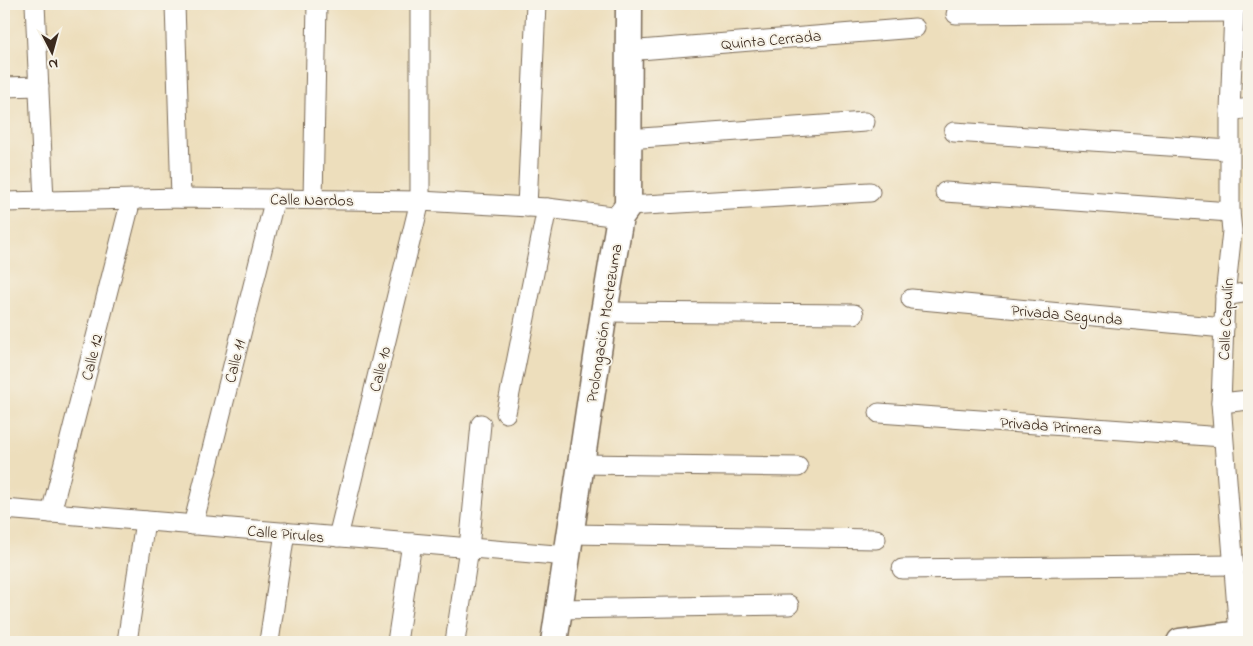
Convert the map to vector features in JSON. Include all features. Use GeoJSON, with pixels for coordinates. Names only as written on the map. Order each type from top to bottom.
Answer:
{"type":"FeatureCollection","features":[{"type":"Feature","properties":{"kind":"main road","name":"Prolongación Moctezuma"},"geometry":{"type":"LineString","coordinates":[[554,642],[604,312],[624,212],[628,139],[627,51],[629,4]]}},
{"type":"Feature","properties":{"kind":"main road"},"geometry":{"type":"LineString","coordinates":[[1180,642],[1244,634]]}},
{"type":"Feature","properties":{"kind":"street"},"geometry":{"type":"LineString","coordinates":[[35,4],[44,201]]}},
{"type":"Feature","properties":{"kind":"street"},"geometry":{"type":"LineString","coordinates":[[175,4],[181,198]]}},
{"type":"Feature","properties":{"kind":"street"},"geometry":{"type":"LineString","coordinates":[[313,199],[317,4]]}},
{"type":"Feature","properties":{"kind":"street","name":"Calle 10"},"geometry":{"type":"LineString","coordinates":[[338,537],[420,201],[420,4]]}},
{"type":"Feature","properties":{"kind":"street"},"geometry":{"type":"LineString","coordinates":[[527,207],[536,4]]}},
{"type":"Feature","properties":{"kind":"street"},"geometry":{"type":"LineString","coordinates":[[956,14],[1235,8]]}},
{"type":"Feature","properties":{"kind":"street","name":"Calle Capulín"},"geometry":{"type":"LineString","coordinates":[[1235,8],[1230,150],[1237,224],[1225,296],[1221,403],[1233,565],[1244,634]]}},
{"type":"Feature","properties":{"kind":"street","name":"Quinta Cerrada"},"geometry":{"type":"LineString","coordinates":[[627,51],[915,28]]}},
{"type":"Feature","properties":{"kind":"street"},"geometry":{"type":"LineString","coordinates":[[4,87],[39,86]]}},
{"type":"Feature","properties":{"kind":"street"},"geometry":{"type":"LineString","coordinates":[[1230,111],[1249,108]]}},
{"type":"Feature","properties":{"kind":"street"},"geometry":{"type":"LineString","coordinates":[[628,139],[865,122]]}},
{"type":"Feature","properties":{"kind":"street"},"geometry":{"type":"LineString","coordinates":[[954,132],[1230,150]]}},
{"type":"Feature","properties":{"kind":"street","name":"Calle Nardos"},"geometry":{"type":"LineString","coordinates":[[4,202],[275,198],[420,201],[624,212],[870,192]]}},
{"type":"Feature","properties":{"kind":"street"},"geometry":{"type":"LineString","coordinates":[[945,192],[1237,224]]}},
{"type":"Feature","properties":{"kind":"street","name":"Calle 11"},"geometry":{"type":"LineString","coordinates":[[193,525],[275,198]]}},
{"type":"Feature","properties":{"kind":"street","name":"Calle 12"},"geometry":{"type":"LineString","coordinates":[[51,513],[130,200]]}},
{"type":"Feature","properties":{"kind":"street"},"geometry":{"type":"LineString","coordinates":[[506,413],[547,208]]}},
{"type":"Feature","properties":{"kind":"street"},"geometry":{"type":"LineString","coordinates":[[1225,296],[1249,292]]}},
{"type":"Feature","properties":{"kind":"street","name":"Privada Segunda"},"geometry":{"type":"LineString","coordinates":[[911,299],[1224,328]]}},
{"type":"Feature","properties":{"kind":"street"},"geometry":{"type":"LineString","coordinates":[[604,312],[854,314]]}},
{"type":"Feature","properties":{"kind":"street"},"geometry":{"type":"LineString","coordinates":[[1221,403],[1249,400]]}},
{"type":"Feature","properties":{"kind":"street","name":"Privada Primera"},"geometry":{"type":"LineString","coordinates":[[879,413],[1223,436]]}},
{"type":"Feature","properties":{"kind":"street"},"geometry":{"type":"LineString","coordinates":[[455,642],[469,548],[481,424]]}},
{"type":"Feature","properties":{"kind":"street"},"geometry":{"type":"LineString","coordinates":[[581,464],[798,467]]}},
{"type":"Feature","properties":{"kind":"street","name":"Calle Pirules"},"geometry":{"type":"LineString","coordinates":[[4,509],[469,548],[876,539]]}},
{"type":"Feature","properties":{"kind":"street"},"geometry":{"type":"LineString","coordinates":[[127,642],[146,521]]}},
{"type":"Feature","properties":{"kind":"street"},"geometry":{"type":"LineString","coordinates":[[269,642],[285,532]]}},
{"type":"Feature","properties":{"kind":"street"},"geometry":{"type":"LineString","coordinates":[[397,642],[412,543]]}},
{"type":"Feature","properties":{"kind":"street"},"geometry":{"type":"LineString","coordinates":[[902,569],[1233,565]]}},
{"type":"Feature","properties":{"kind":"street"},"geometry":{"type":"LineString","coordinates":[[560,609],[789,605]]}}]}
